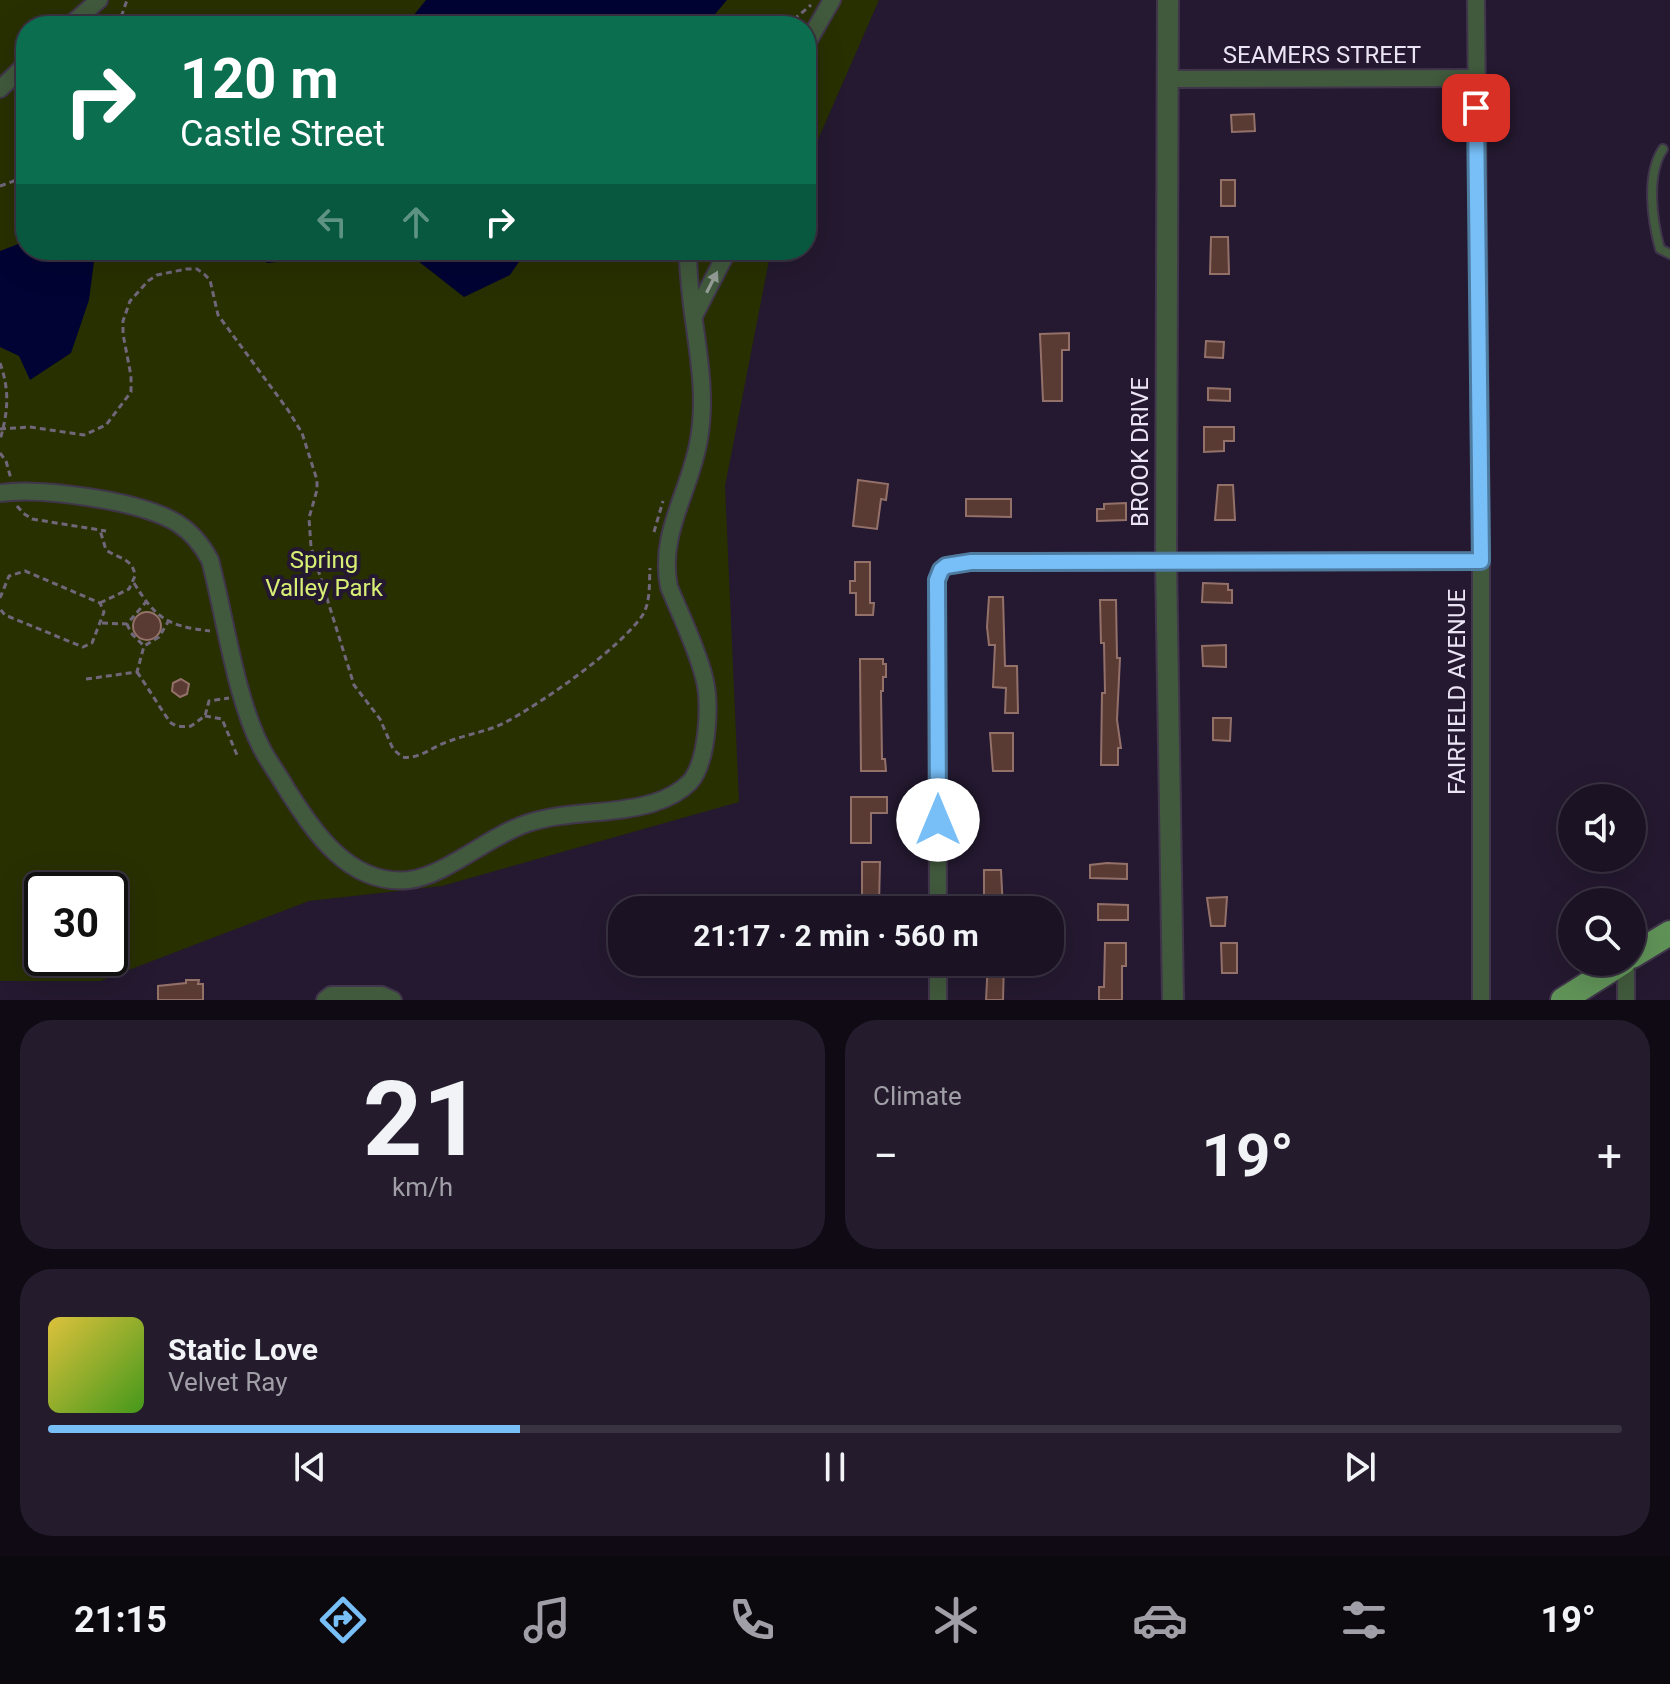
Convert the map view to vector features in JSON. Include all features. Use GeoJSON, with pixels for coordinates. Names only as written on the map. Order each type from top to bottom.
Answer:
{"type":"FeatureCollection","features":[{"type":"Feature","properties":{"kind":"main road"},"geometry":{"type":"LineString","coordinates":[[1646,948],[1670,933]]}},
{"type":"Feature","properties":{"kind":"main road"},"geometry":{"type":"LineString","coordinates":[[1563,1000],[1602,976]]}},
{"type":"Feature","properties":{"kind":"street"},"geometry":{"type":"LineString","coordinates":[[81,16],[99,0]]}},
{"type":"Feature","properties":{"kind":"street"},"geometry":{"type":"LineString","coordinates":[[816,28],[832,0]]}},
{"type":"Feature","properties":{"kind":"street","name":"BROOK DRIVE"},"geometry":{"type":"LineString","coordinates":[[1168,0],[1166,560],[1173,1000]]}},
{"type":"Feature","properties":{"kind":"street","name":"FAIRFIELD AVENUE"},"geometry":{"type":"LineString","coordinates":[[1476,0],[1481,1000]]}},
{"type":"Feature","properties":{"kind":"street"},"geometry":{"type":"LineString","coordinates":[[0,89],[16,74]]}},
{"type":"Feature","properties":{"kind":"street","name":"SEAMERS STREET"},"geometry":{"type":"LineString","coordinates":[[1169,79],[1476,78]]}},
{"type":"Feature","properties":{"kind":"street"},"geometry":{"type":"LineString","coordinates":[[0,493],[37,492],[125,505],[175,521],[202,545],[210,560],[242,693],[260,746],[309,824],[342,859],[380,880],[430,875],[496,836],[534,821],[652,804],[680,791],[691,781],[698,768],[709,705],[701,666],[666,573],[668,536],[700,437],[700,370],[688,260]]}},
{"type":"Feature","properties":{"kind":"street"},"geometry":{"type":"LineString","coordinates":[[695,314],[723,260]]}},
{"type":"Feature","properties":{"kind":"street"},"geometry":{"type":"LineString","coordinates":[[938,896],[937,580],[946,566],[971,562],[1108,563],[1166,560],[1481,561]]}},
{"type":"Feature","properties":{"kind":"street"},"geometry":{"type":"LineString","coordinates":[[938,976],[938,1000]]}},
{"type":"Feature","properties":{"kind":"street"},"geometry":{"type":"LineString","coordinates":[[1625,976],[1626,1000]]}},
{"type":"Feature","properties":{"kind":"street"},"geometry":{"type":"LineString","coordinates":[[325,1000],[331,995],[382,995],[393,1000]]}},
{"type":"Feature","properties":{"kind":"lane"},"geometry":{"type":"LineString","coordinates":[[1663,149],[1655,161],[1652,221],[1660,249],[1670,254]]}},
{"type":"Feature","properties":{"kind":"path"},"geometry":{"type":"LineString","coordinates":[[798,16],[817,0]]}},
{"type":"Feature","properties":{"kind":"path"},"geometry":{"type":"LineString","coordinates":[[2,429],[30,427],[84,435],[106,425],[131,392],[123,334],[123,321],[130,301],[157,275],[186,269],[197,269],[204,274],[210,280],[218,315],[302,433],[317,480],[309,518],[311,547],[354,685],[380,719],[393,749],[402,757],[416,757],[446,742],[477,735],[506,722],[598,659],[633,626],[646,608],[651,561]]}},
{"type":"Feature","properties":{"kind":"path"},"geometry":{"type":"LineString","coordinates":[[0,363],[8,399],[0,440]]}},
{"type":"Feature","properties":{"kind":"path"},"geometry":{"type":"LineString","coordinates":[[654,537],[665,497]]}},
{"type":"Feature","properties":{"kind":"path"},"geometry":{"type":"LineString","coordinates":[[100,530],[106,550],[133,564],[134,583],[146,602],[168,622],[188,629],[228,633]]}},
{"type":"Feature","properties":{"kind":"path"},"geometry":{"type":"LineString","coordinates":[[0,598],[9,576],[25,571],[100,603],[104,612],[92,643],[77,647],[5,615],[0,609]]}},
{"type":"Feature","properties":{"kind":"path"},"geometry":{"type":"LineString","coordinates":[[100,603],[120,595],[134,583]]}},
{"type":"Feature","properties":{"kind":"path"},"geometry":{"type":"LineString","coordinates":[[102,623],[127,624],[146,602]]}},
{"type":"Feature","properties":{"kind":"path"},"geometry":{"type":"LineString","coordinates":[[137,672],[144,646],[159,637],[168,622]]}},
{"type":"Feature","properties":{"kind":"path"},"geometry":{"type":"LineString","coordinates":[[127,624],[144,646]]}},
{"type":"Feature","properties":{"kind":"path"},"geometry":{"type":"LineString","coordinates":[[137,672],[159,702],[168,721],[176,725],[191,726],[205,716],[209,701],[242,693]]}},
{"type":"Feature","properties":{"kind":"path"},"geometry":{"type":"LineString","coordinates":[[86,679],[137,672]]}},
{"type":"Feature","properties":{"kind":"path"},"geometry":{"type":"LineString","coordinates":[[205,716],[222,719],[237,755]]}},
{"type":"Feature","properties":{"kind":"green space","name":"Spring Valley Park"},"geometry":{"type":"Polygon","coordinates":[[[0,0],[879,0],[816,144],[816,16],[16,16],[16,260],[769,260],[725,486],[739,802],[442,886],[309,901],[128,970],[128,872],[24,872],[24,976],[113,976],[100,981],[0,981],[0,0]]]}},
{"type":"Feature","properties":{"kind":"shaded area"},"geometry":{"type":"Polygon","coordinates":[[[426,0],[727,0],[713,16],[413,16],[426,0]]]}},
{"type":"Feature","properties":{"kind":"shaded area"},"geometry":{"type":"Polygon","coordinates":[[[16,245],[16,260],[94,260],[89,300],[71,353],[30,380],[19,356],[0,347],[0,251],[16,245]]]}},
{"type":"Feature","properties":{"kind":"shaded area"},"geometry":{"type":"Polygon","coordinates":[[[259,260],[292,260],[268,263],[259,260]]]}},
{"type":"Feature","properties":{"kind":"shaded area"},"geometry":{"type":"Polygon","coordinates":[[[417,260],[520,260],[510,275],[464,297],[417,260]]]}},
{"type":"Feature","properties":{"kind":"building"},"geometry":{"type":"Polygon","coordinates":[[[1254,114],[1255,131],[1232,132],[1231,115],[1254,114]]]}},
{"type":"Feature","properties":{"kind":"building"},"geometry":{"type":"Polygon","coordinates":[[[1221,180],[1235,180],[1235,206],[1221,206],[1221,180]]]}},
{"type":"Feature","properties":{"kind":"building"},"geometry":{"type":"Polygon","coordinates":[[[1211,237],[1228,237],[1229,274],[1210,274],[1211,237]]]}},
{"type":"Feature","properties":{"kind":"building"},"geometry":{"type":"Polygon","coordinates":[[[1069,333],[1069,350],[1062,350],[1062,401],[1043,401],[1040,334],[1069,333]]]}},
{"type":"Feature","properties":{"kind":"building"},"geometry":{"type":"Polygon","coordinates":[[[1206,341],[1224,342],[1223,358],[1205,357],[1206,341]]]}},
{"type":"Feature","properties":{"kind":"building"},"geometry":{"type":"Polygon","coordinates":[[[1208,388],[1230,389],[1230,401],[1208,400],[1208,388]]]}},
{"type":"Feature","properties":{"kind":"building"},"geometry":{"type":"Polygon","coordinates":[[[1204,427],[1234,427],[1234,441],[1224,441],[1224,451],[1204,452],[1204,427]]]}},
{"type":"Feature","properties":{"kind":"building"},"geometry":{"type":"Polygon","coordinates":[[[858,480],[888,484],[886,500],[881,499],[877,529],[853,526],[858,480]]]}},
{"type":"Feature","properties":{"kind":"building"},"geometry":{"type":"Polygon","coordinates":[[[1218,485],[1233,485],[1235,520],[1215,520],[1218,485]]]}},
{"type":"Feature","properties":{"kind":"building"},"geometry":{"type":"Polygon","coordinates":[[[966,499],[1011,499],[1011,517],[966,516],[966,499]]]}},
{"type":"Feature","properties":{"kind":"building"},"geometry":{"type":"Polygon","coordinates":[[[1126,503],[1126,520],[1097,521],[1097,509],[1104,509],[1104,504],[1126,503]]]}},
{"type":"Feature","properties":{"kind":"building"},"geometry":{"type":"Polygon","coordinates":[[[855,562],[870,562],[873,615],[856,615],[856,593],[850,593],[850,581],[855,581],[855,562]]]}},
{"type":"Feature","properties":{"kind":"building"},"geometry":{"type":"Polygon","coordinates":[[[1203,583],[1228,584],[1228,590],[1232,590],[1232,603],[1202,602],[1203,583]]]}},
{"type":"Feature","properties":{"kind":"building"},"geometry":{"type":"Polygon","coordinates":[[[989,597],[1003,597],[1005,666],[1017,666],[1018,713],[1005,713],[1006,688],[993,687],[995,645],[989,645],[989,597]]]}},
{"type":"Feature","properties":{"kind":"building"},"geometry":{"type":"Polygon","coordinates":[[[1100,600],[1116,600],[1117,658],[1120,658],[1117,720],[1121,748],[1118,748],[1118,765],[1101,765],[1102,693],[1105,693],[1100,600]]]}},
{"type":"Feature","properties":{"kind":"building"},"geometry":{"type":"Polygon","coordinates":[[[147,612],[157,616],[161,626],[157,636],[147,640],[137,636],[133,626],[137,616],[147,612]]]}},
{"type":"Feature","properties":{"kind":"building"},"geometry":{"type":"Polygon","coordinates":[[[1226,645],[1226,667],[1203,666],[1202,646],[1226,645]]]}},
{"type":"Feature","properties":{"kind":"building"},"geometry":{"type":"Polygon","coordinates":[[[860,659],[883,659],[883,664],[886,664],[881,691],[882,759],[885,759],[886,771],[861,771],[860,659]]]}},
{"type":"Feature","properties":{"kind":"building"},"geometry":{"type":"Polygon","coordinates":[[[181,679],[189,684],[187,694],[180,697],[172,691],[173,683],[181,679]]]}},
{"type":"Feature","properties":{"kind":"building"},"geometry":{"type":"Polygon","coordinates":[[[1213,718],[1231,718],[1230,741],[1213,740],[1213,718]]]}},
{"type":"Feature","properties":{"kind":"building"},"geometry":{"type":"Polygon","coordinates":[[[990,733],[1013,733],[1013,771],[993,771],[990,733]]]}},
{"type":"Feature","properties":{"kind":"building"},"geometry":{"type":"Polygon","coordinates":[[[851,797],[887,797],[887,813],[871,813],[871,843],[851,843],[851,797]]]}},
{"type":"Feature","properties":{"kind":"building"},"geometry":{"type":"Polygon","coordinates":[[[862,862],[880,862],[879,896],[862,896],[862,862]]]}},
{"type":"Feature","properties":{"kind":"building"},"geometry":{"type":"Polygon","coordinates":[[[1127,864],[1127,879],[1090,878],[1090,865],[1127,864]]]}},
{"type":"Feature","properties":{"kind":"building"},"geometry":{"type":"Polygon","coordinates":[[[984,870],[1001,870],[1002,896],[984,896],[984,870]]]}},
{"type":"Feature","properties":{"kind":"building"},"geometry":{"type":"Polygon","coordinates":[[[1227,897],[1225,926],[1211,926],[1207,898],[1227,897]]]}},
{"type":"Feature","properties":{"kind":"building"},"geometry":{"type":"Polygon","coordinates":[[[1098,904],[1128,905],[1128,920],[1098,920],[1098,904]]]}},
{"type":"Feature","properties":{"kind":"building"},"geometry":{"type":"Polygon","coordinates":[[[1105,943],[1126,943],[1122,1000],[1099,1000],[1099,987],[1104,987],[1105,943]]]}},
{"type":"Feature","properties":{"kind":"building"},"geometry":{"type":"Polygon","coordinates":[[[1221,943],[1237,943],[1237,973],[1222,973],[1221,943]]]}},
{"type":"Feature","properties":{"kind":"building"},"geometry":{"type":"Polygon","coordinates":[[[987,976],[1004,976],[1003,1000],[986,1000],[987,976]]]}},
{"type":"Feature","properties":{"kind":"building"},"geometry":{"type":"Polygon","coordinates":[[[186,980],[199,980],[198,984],[203,984],[203,1000],[158,1000],[158,986],[186,983],[186,980]]]}},
{"type":"Feature","properties":{"kind":"route"},"geometry":{"type":"LineString","coordinates":[[938,820],[937,580],[946,566],[971,562],[1108,563],[1166,560],[1481,561],[1476,108]]}}]}
